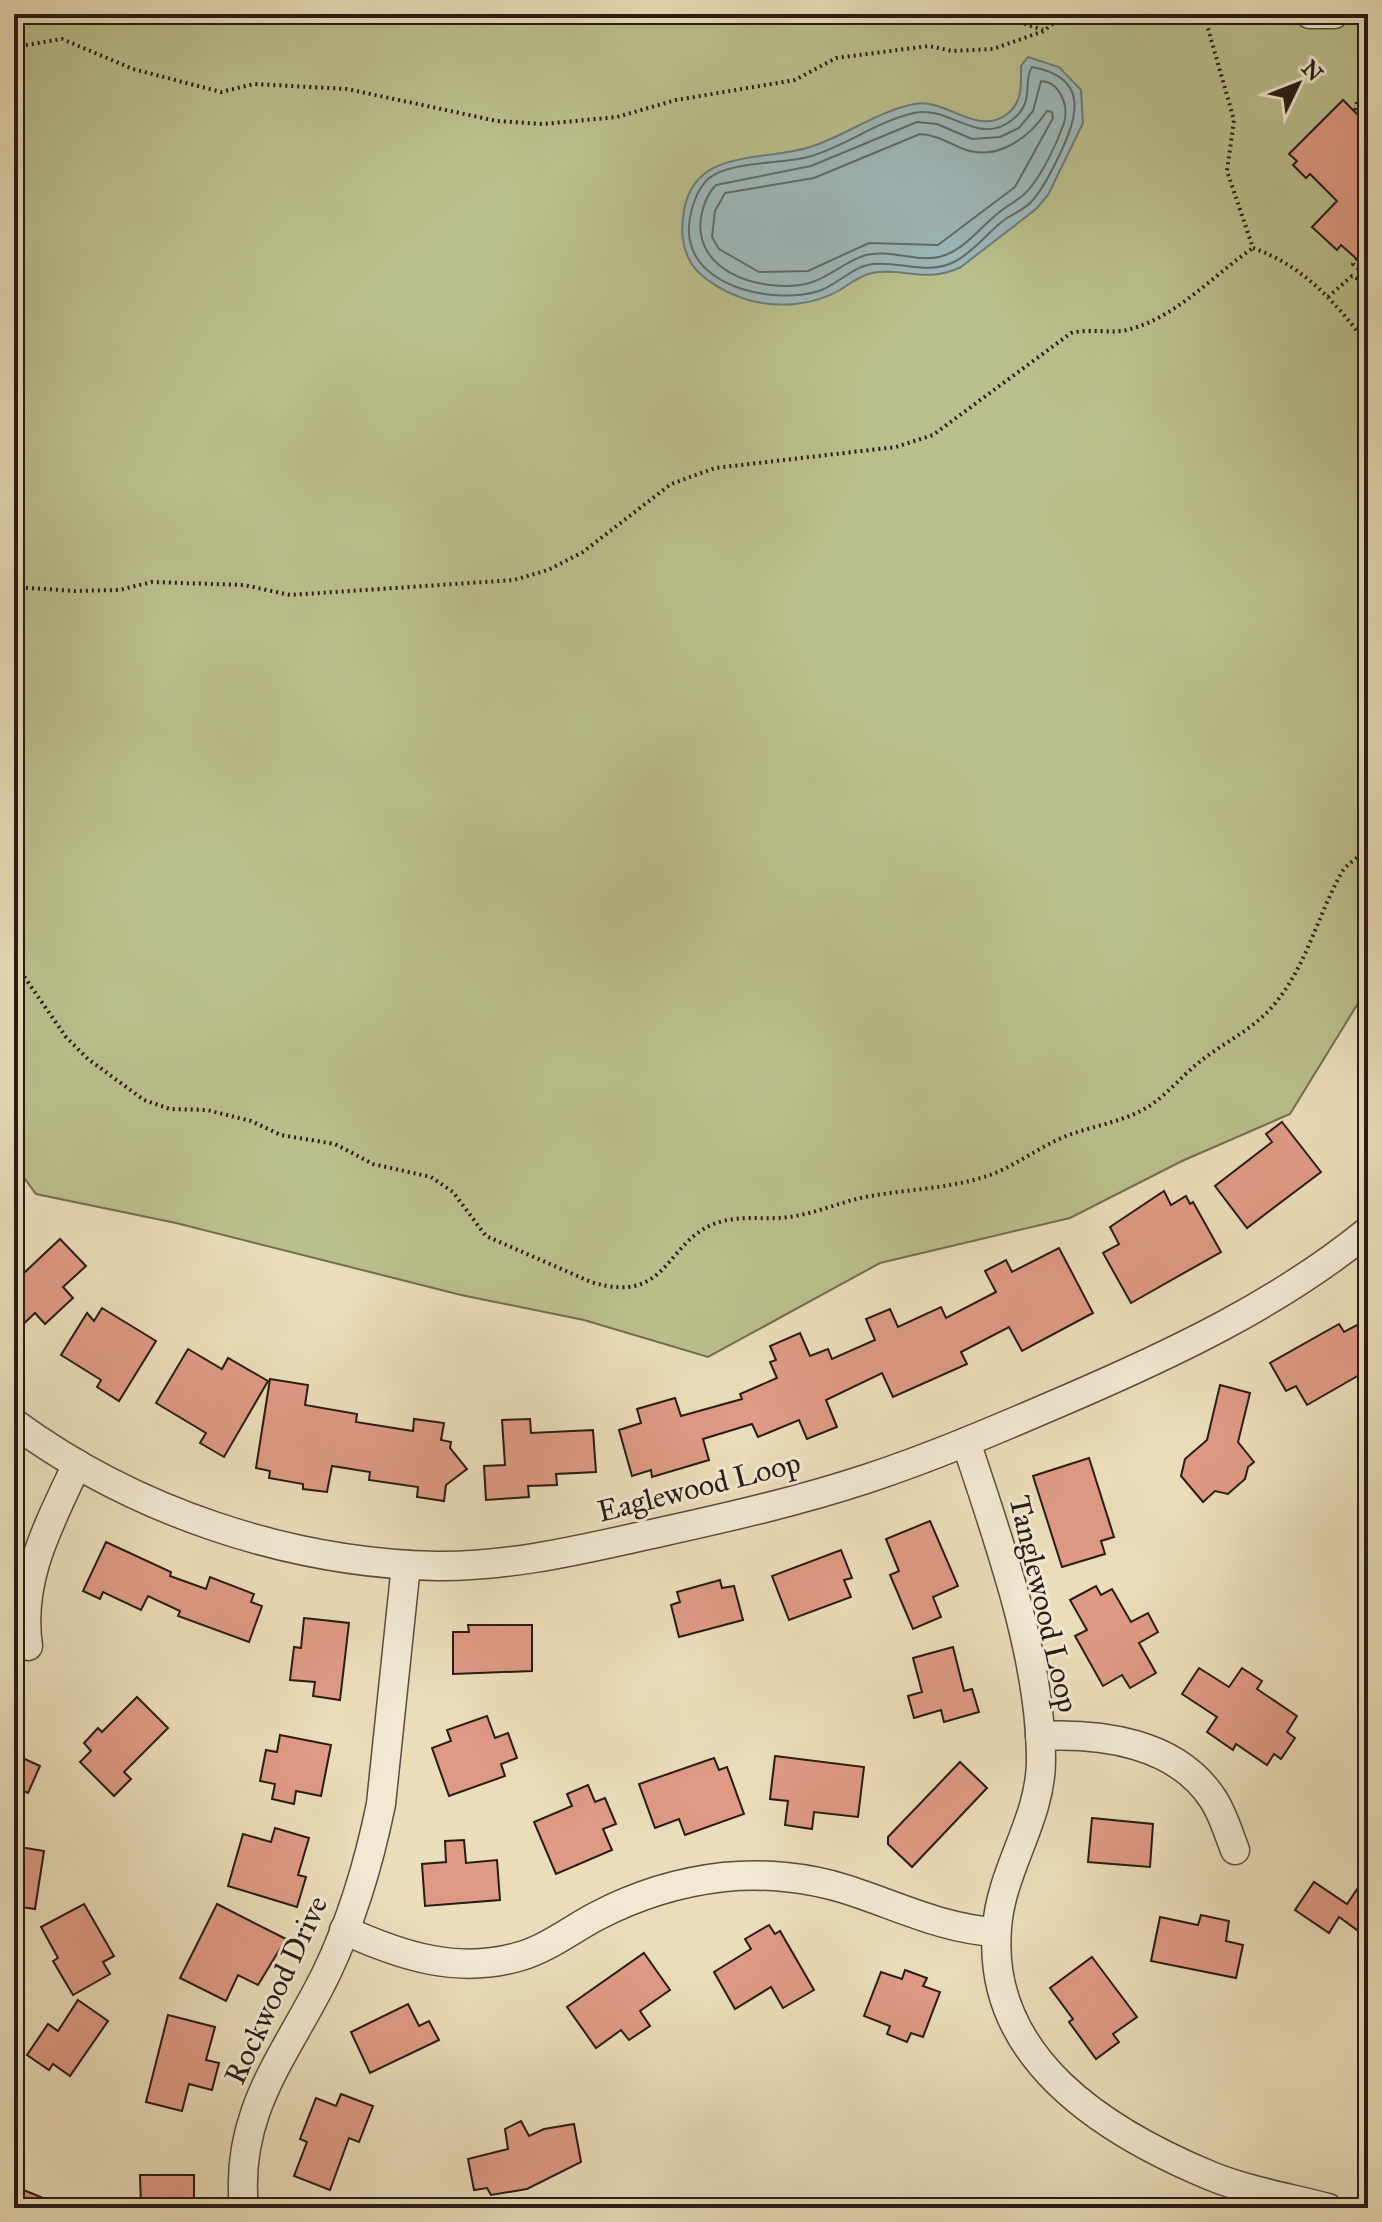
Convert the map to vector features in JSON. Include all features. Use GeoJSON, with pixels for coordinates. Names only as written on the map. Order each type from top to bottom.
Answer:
{"type":"FeatureCollection","features":[{"type":"Feature","properties":{"kind":"street"},"geometry":{"type":"LineString","coordinates":[[1310,14],[1334,14]]}},
{"type":"Feature","properties":{"kind":"street","name":"Eaglewood Loop"},"geometry":{"type":"LineString","coordinates":[[14,1423],[77,1464],[140,1496],[228,1530],[301,1549],[406,1565],[492,1564],[592,1547],[804,1497],[966,1442],[1182,1348],[1252,1310],[1366,1237]]}},
{"type":"Feature","properties":{"kind":"street","name":"Tanglewood Loop"},"geometry":{"type":"LineString","coordinates":[[966,1442],[1012,1588],[1036,1701],[1040,1736],[1040,1784],[1036,1802],[1000,1902],[996,1932],[999,1963],[1014,2018],[1035,2057],[1072,2098],[1134,2138],[1212,2176],[1328,2208]]}},
{"type":"Feature","properties":{"kind":"street"},"geometry":{"type":"LineString","coordinates":[[28,1646],[25,1599],[29,1579],[77,1464]]}},
{"type":"Feature","properties":{"kind":"street","name":"Rockwood Drive"},"geometry":{"type":"LineString","coordinates":[[244,2208],[245,2157],[265,2082],[312,2001],[344,1930],[367,1865],[381,1804],[406,1565]]}},
{"type":"Feature","properties":{"kind":"street"},"geometry":{"type":"LineString","coordinates":[[1040,1736],[1097,1736],[1120,1740],[1161,1756],[1198,1781],[1212,1797],[1235,1850]]}},
{"type":"Feature","properties":{"kind":"street"},"geometry":{"type":"LineString","coordinates":[[344,1930],[383,1948],[431,1961],[453,1964],[498,1961],[548,1944],[644,1895],[701,1880],[756,1876],[786,1877],[843,1888],[954,1928],[996,1932]]}},
{"type":"Feature","properties":{"kind":"path"},"geometry":{"type":"LineString","coordinates":[[996,14],[1044,31]]}},
{"type":"Feature","properties":{"kind":"path"},"geometry":{"type":"LineString","coordinates":[[14,47],[62,39],[133,69],[221,92],[254,84],[347,89],[497,121],[543,124],[617,117],[676,100],[795,80],[836,58],[929,46],[952,51],[993,49],[1044,31],[1064,14]]}},
{"type":"Feature","properties":{"kind":"path"},"geometry":{"type":"LineString","coordinates":[[1199,14],[1205,18],[1234,120],[1227,171],[1253,248]]}},
{"type":"Feature","properties":{"kind":"path"},"geometry":{"type":"LineString","coordinates":[[1368,88],[1357,102],[1355,112],[1368,108]]}},
{"type":"Feature","properties":{"kind":"path"},"geometry":{"type":"LineString","coordinates":[[1253,248],[1281,258],[1315,282],[1367,341]]}},
{"type":"Feature","properties":{"kind":"path"},"geometry":{"type":"LineString","coordinates":[[14,587],[119,590],[152,582],[244,585],[290,595],[514,580],[548,570],[583,552],[671,484],[715,468],[896,447],[933,435],[1071,333],[1092,328],[1124,331],[1167,314],[1216,273],[1253,248]]}},
{"type":"Feature","properties":{"kind":"path"},"geometry":{"type":"LineString","coordinates":[[1328,297],[1352,276],[1362,281],[1367,276],[1353,264],[1357,259]]}},
{"type":"Feature","properties":{"kind":"path"},"geometry":{"type":"LineString","coordinates":[[14,962],[66,1037],[88,1059],[144,1100],[170,1109],[207,1110],[251,1121],[281,1135],[335,1144],[373,1164],[431,1177],[453,1192],[486,1236],[608,1288],[644,1284],[659,1275],[688,1237],[712,1225],[747,1217],[793,1217],[866,1197],[949,1187],[1005,1170],[1054,1141],[1122,1120],[1151,1105],[1203,1059],[1254,1026],[1276,1003],[1305,957],[1343,869],[1368,847]]}},
{"type":"Feature","properties":{"kind":"green space"},"geometry":{"type":"Polygon","coordinates":[[[14,14],[625,21],[697,14],[1368,14],[1368,987],[1290,1114],[1182,1161],[1070,1218],[880,1263],[708,1357],[584,1320],[461,1295],[176,1223],[36,1194],[14,1164],[14,14]]]}},
{"type":"Feature","properties":{"kind":"water"},"geometry":{"type":"Polygon","coordinates":[[[1028,57],[1059,67],[1081,90],[1083,123],[1048,195],[1036,209],[961,267],[926,275],[872,273],[830,295],[786,305],[752,301],[736,295],[710,282],[691,263],[685,250],[682,224],[691,190],[702,175],[735,160],[813,146],[888,112],[914,104],[938,106],[972,119],[994,120],[1006,115],[1016,105],[1020,93],[1021,66],[1028,57]]]}},
{"type":"Feature","properties":{"kind":"building"},"geometry":{"type":"Polygon","coordinates":[[[1343,100],[1368,125],[1368,173],[1359,182],[1368,191],[1368,269],[1341,245],[1337,250],[1312,227],[1337,201],[1310,174],[1306,178],[1293,165],[1297,161],[1289,154],[1343,100]]]}},
{"type":"Feature","properties":{"kind":"building"},"geometry":{"type":"Polygon","coordinates":[[[1282,1122],[1321,1172],[1247,1228],[1215,1186],[1272,1142],[1266,1134],[1282,1122]]]}},
{"type":"Feature","properties":{"kind":"building"},"geometry":{"type":"Polygon","coordinates":[[[1164,1191],[1171,1205],[1186,1196],[1190,1204],[1193,1202],[1221,1252],[1131,1303],[1103,1253],[1119,1244],[1110,1227],[1164,1191]]]}},
{"type":"Feature","properties":{"kind":"building"},"geometry":{"type":"Polygon","coordinates":[[[60,1239],[86,1266],[63,1287],[73,1298],[45,1324],[35,1313],[14,1333],[14,1260],[25,1272],[60,1239]]]}},
{"type":"Feature","properties":{"kind":"building"},"geometry":{"type":"Polygon","coordinates":[[[1059,1248],[1093,1313],[1022,1351],[1009,1327],[961,1352],[967,1364],[893,1397],[882,1373],[826,1400],[837,1427],[807,1439],[799,1420],[758,1437],[752,1424],[703,1439],[709,1460],[652,1477],[651,1470],[632,1476],[619,1430],[641,1423],[637,1409],[675,1398],[681,1416],[742,1399],[740,1394],[777,1378],[770,1362],[776,1360],[770,1346],[800,1333],[810,1356],[828,1349],[832,1359],[875,1340],[866,1319],[890,1309],[898,1327],[941,1307],[946,1318],[996,1292],[985,1271],[1006,1260],[1012,1272],[1059,1248]]]}},
{"type":"Feature","properties":{"kind":"building"},"geometry":{"type":"Polygon","coordinates":[[[102,1308],[156,1341],[119,1401],[97,1387],[101,1380],[61,1355],[87,1313],[94,1321],[102,1308]]]}},
{"type":"Feature","properties":{"kind":"building"},"geometry":{"type":"Polygon","coordinates":[[[1339,1324],[1344,1332],[1357,1325],[1368,1345],[1368,1370],[1307,1405],[1296,1386],[1286,1391],[1270,1363],[1339,1324]]]}},
{"type":"Feature","properties":{"kind":"building"},"geometry":{"type":"Polygon","coordinates":[[[188,1349],[222,1369],[228,1358],[268,1381],[224,1457],[200,1443],[206,1433],[156,1403],[188,1349]]]}},
{"type":"Feature","properties":{"kind":"building"},"geometry":{"type":"Polygon","coordinates":[[[270,1379],[308,1385],[305,1405],[357,1414],[356,1422],[413,1431],[414,1419],[444,1423],[441,1440],[451,1442],[450,1448],[467,1469],[446,1485],[444,1501],[417,1497],[418,1487],[369,1480],[370,1472],[332,1466],[327,1492],[303,1489],[303,1484],[269,1478],[270,1471],[256,1468],[270,1379]]]}},
{"type":"Feature","properties":{"kind":"building"},"geometry":{"type":"Polygon","coordinates":[[[1220,1385],[1250,1393],[1238,1442],[1254,1462],[1248,1467],[1245,1479],[1228,1494],[1215,1491],[1203,1502],[1181,1476],[1185,1459],[1207,1440],[1220,1385]]]}},
{"type":"Feature","properties":{"kind":"building"},"geometry":{"type":"Polygon","coordinates":[[[530,1419],[531,1433],[593,1430],[596,1472],[556,1474],[557,1485],[528,1486],[529,1497],[486,1500],[484,1466],[505,1465],[502,1420],[530,1419]]]}},
{"type":"Feature","properties":{"kind":"building"},"geometry":{"type":"Polygon","coordinates":[[[1089,1458],[1114,1537],[1101,1541],[1105,1554],[1062,1567],[1033,1476],[1089,1458]]]}},
{"type":"Feature","properties":{"kind":"building"},"geometry":{"type":"Polygon","coordinates":[[[930,1521],[958,1586],[933,1597],[941,1617],[913,1629],[890,1575],[899,1571],[886,1539],[930,1521]]]}},
{"type":"Feature","properties":{"kind":"building"},"geometry":{"type":"Polygon","coordinates":[[[106,1542],[171,1572],[170,1576],[206,1589],[210,1577],[254,1594],[251,1602],[262,1606],[249,1642],[178,1616],[180,1611],[148,1596],[141,1610],[103,1592],[100,1599],[83,1591],[106,1542]]]}},
{"type":"Feature","properties":{"kind":"building"},"geometry":{"type":"Polygon","coordinates":[[[841,1550],[852,1578],[844,1580],[851,1597],[789,1620],[772,1576],[841,1550]]]}},
{"type":"Feature","properties":{"kind":"building"},"geometry":{"type":"Polygon","coordinates":[[[720,1580],[722,1588],[734,1586],[743,1620],[679,1637],[671,1605],[680,1602],[677,1592],[720,1580]]]}},
{"type":"Feature","properties":{"kind":"building"},"geometry":{"type":"Polygon","coordinates":[[[1096,1586],[1101,1595],[1112,1589],[1131,1622],[1148,1613],[1158,1632],[1139,1643],[1156,1673],[1130,1688],[1122,1675],[1103,1686],[1075,1636],[1087,1630],[1070,1600],[1096,1586]]]}},
{"type":"Feature","properties":{"kind":"building"},"geometry":{"type":"Polygon","coordinates":[[[304,1618],[349,1623],[340,1700],[313,1696],[315,1682],[290,1680],[294,1647],[301,1648],[304,1618]]]}},
{"type":"Feature","properties":{"kind":"building"},"geometry":{"type":"Polygon","coordinates":[[[468,1625],[532,1625],[532,1671],[453,1674],[453,1632],[469,1632],[468,1625]]]}},
{"type":"Feature","properties":{"kind":"building"},"geometry":{"type":"Polygon","coordinates":[[[953,1647],[964,1691],[972,1689],[979,1712],[944,1722],[941,1710],[914,1718],[908,1696],[922,1692],[913,1658],[953,1647]]]}},
{"type":"Feature","properties":{"kind":"building"},"geometry":{"type":"Polygon","coordinates":[[[1199,1668],[1229,1687],[1242,1668],[1262,1681],[1257,1689],[1297,1716],[1287,1732],[1295,1738],[1281,1759],[1274,1754],[1267,1765],[1236,1744],[1233,1750],[1207,1732],[1217,1717],[1182,1694],[1199,1668]]]}},
{"type":"Feature","properties":{"kind":"building"},"geometry":{"type":"Polygon","coordinates":[[[137,1697],[168,1728],[124,1772],[131,1779],[114,1796],[80,1762],[91,1751],[84,1743],[98,1728],[102,1732],[137,1697]]]}},
{"type":"Feature","properties":{"kind":"building"},"geometry":{"type":"Polygon","coordinates":[[[487,1716],[495,1738],[508,1733],[517,1758],[501,1764],[505,1776],[449,1796],[432,1748],[451,1741],[447,1730],[487,1716]]]}},
{"type":"Feature","properties":{"kind":"building"},"geometry":{"type":"Polygon","coordinates":[[[280,1735],[331,1745],[321,1796],[296,1791],[294,1804],[272,1799],[275,1784],[260,1781],[266,1750],[277,1752],[280,1735]]]}},
{"type":"Feature","properties":{"kind":"building"},"geometry":{"type":"Polygon","coordinates":[[[14,1754],[40,1766],[28,1793],[14,1787],[14,1754]]]}},
{"type":"Feature","properties":{"kind":"building"},"geometry":{"type":"Polygon","coordinates":[[[775,1756],[864,1767],[858,1817],[814,1812],[812,1829],[785,1825],[788,1801],[770,1799],[775,1756]]]}},
{"type":"Feature","properties":{"kind":"building"},"geometry":{"type":"Polygon","coordinates":[[[714,1758],[719,1770],[727,1767],[744,1814],[685,1835],[679,1819],[655,1828],[639,1784],[714,1758]]]}},
{"type":"Feature","properties":{"kind":"building"},"geometry":{"type":"Polygon","coordinates":[[[960,1762],[987,1788],[912,1867],[888,1844],[888,1837],[960,1762]]]}},
{"type":"Feature","properties":{"kind":"building"},"geometry":{"type":"Polygon","coordinates":[[[588,1785],[595,1802],[605,1798],[616,1824],[603,1829],[612,1850],[556,1874],[534,1822],[572,1806],[567,1794],[588,1785]]]}},
{"type":"Feature","properties":{"kind":"building"},"geometry":{"type":"Polygon","coordinates":[[[1092,1818],[1153,1824],[1150,1867],[1088,1862],[1092,1818]]]}},
{"type":"Feature","properties":{"kind":"building"},"geometry":{"type":"Polygon","coordinates":[[[275,1828],[309,1838],[298,1875],[306,1877],[297,1907],[228,1886],[243,1834],[271,1842],[275,1828]]]}},
{"type":"Feature","properties":{"kind":"building"},"geometry":{"type":"Polygon","coordinates":[[[464,1840],[466,1863],[497,1860],[500,1900],[425,1906],[422,1864],[446,1862],[445,1841],[464,1840]]]}},
{"type":"Feature","properties":{"kind":"building"},"geometry":{"type":"Polygon","coordinates":[[[14,1846],[44,1851],[35,1909],[14,1906],[14,1846]]]}},
{"type":"Feature","properties":{"kind":"building"},"geometry":{"type":"Polygon","coordinates":[[[1368,1873],[1368,1938],[1339,1917],[1329,1933],[1295,1910],[1314,1882],[1347,1904],[1368,1873]]]}},
{"type":"Feature","properties":{"kind":"building"},"geometry":{"type":"Polygon","coordinates":[[[84,1904],[114,1956],[103,1962],[110,1974],[73,1995],[53,1961],[58,1958],[41,1927],[84,1904]]]}},
{"type":"Feature","properties":{"kind":"building"},"geometry":{"type":"Polygon","coordinates":[[[217,1904],[286,1939],[258,1985],[238,1975],[226,2001],[180,1978],[217,1904]]]}},
{"type":"Feature","properties":{"kind":"building"},"geometry":{"type":"Polygon","coordinates":[[[1201,1915],[1229,1921],[1226,1941],[1243,1945],[1236,1978],[1151,1961],[1160,1917],[1198,1925],[1201,1915]]]}},
{"type":"Feature","properties":{"kind":"building"},"geometry":{"type":"Polygon","coordinates":[[[769,1925],[775,1934],[780,1931],[814,1990],[783,2008],[771,1987],[735,2009],[714,1972],[751,1949],[745,1939],[769,1925]]]}},
{"type":"Feature","properties":{"kind":"building"},"geometry":{"type":"Polygon","coordinates":[[[644,1953],[670,1990],[640,2011],[650,2026],[629,2040],[621,2030],[596,2048],[567,2007],[644,1953]]]}},
{"type":"Feature","properties":{"kind":"building"},"geometry":{"type":"Polygon","coordinates":[[[1092,1957],[1137,2017],[1113,2034],[1119,2042],[1096,2059],[1069,2022],[1073,2019],[1050,1988],[1092,1957]]]}},
{"type":"Feature","properties":{"kind":"building"},"geometry":{"type":"Polygon","coordinates":[[[905,1970],[927,1978],[923,1986],[940,1992],[923,2037],[911,2033],[907,2042],[887,2034],[890,2026],[864,2016],[881,1972],[902,1979],[905,1970]]]}},
{"type":"Feature","properties":{"kind":"building"},"geometry":{"type":"Polygon","coordinates":[[[78,2000],[108,2021],[70,2076],[53,2064],[49,2070],[27,2055],[48,2024],[58,2031],[78,2000]]]}},
{"type":"Feature","properties":{"kind":"building"},"geometry":{"type":"Polygon","coordinates":[[[408,2004],[419,2026],[429,2021],[439,2040],[370,2073],[351,2032],[408,2004]]]}},
{"type":"Feature","properties":{"kind":"building"},"geometry":{"type":"Polygon","coordinates":[[[168,2015],[215,2027],[206,2060],[219,2063],[212,2090],[189,2084],[182,2111],[146,2102],[168,2015]]]}},
{"type":"Feature","properties":{"kind":"building"},"geometry":{"type":"Polygon","coordinates":[[[341,2094],[373,2106],[359,2142],[349,2138],[330,2190],[294,2176],[307,2142],[300,2139],[316,2098],[336,2106],[341,2094]]]}},
{"type":"Feature","properties":{"kind":"building"},"geometry":{"type":"Polygon","coordinates":[[[521,2121],[529,2136],[544,2129],[574,2124],[581,2162],[527,2189],[491,2195],[487,2188],[474,2190],[468,2159],[508,2149],[505,2129],[521,2121]]]}},
{"type":"Feature","properties":{"kind":"building"},"geometry":{"type":"Polygon","coordinates":[[[140,2175],[194,2175],[194,2208],[141,2206],[140,2175]]]}},
{"type":"Feature","properties":{"kind":"building"},"geometry":{"type":"Polygon","coordinates":[[[14,2186],[67,2208],[14,2208],[14,2186]]]}}]}
